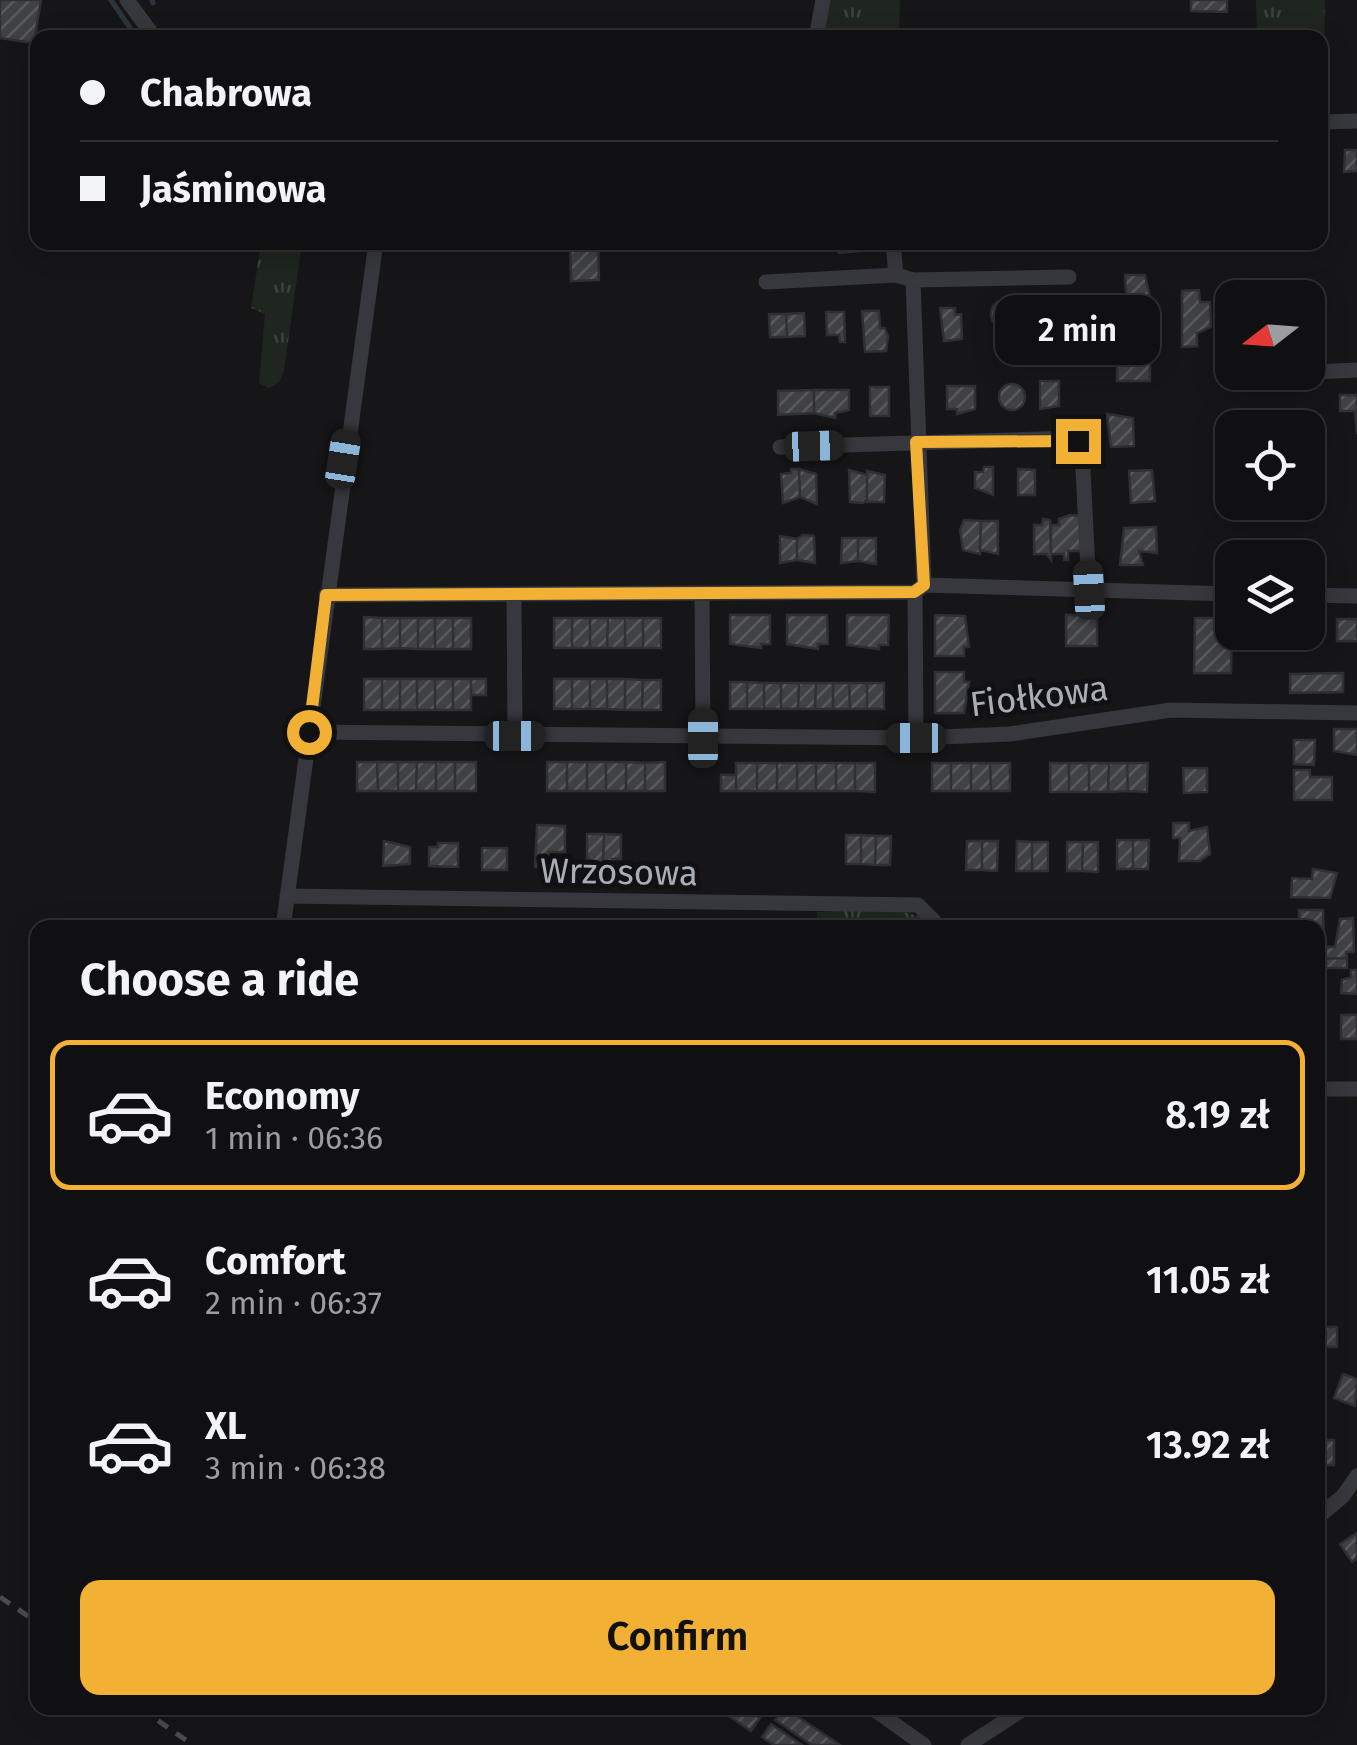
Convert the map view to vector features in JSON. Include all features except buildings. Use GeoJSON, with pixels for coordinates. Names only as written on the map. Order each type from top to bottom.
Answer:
{"type":"FeatureCollection","features":[{"type":"Feature","properties":{"kind":"street"},"geometry":{"type":"LineString","coordinates":[[127,0],[149,30]]}},
{"type":"Feature","properties":{"kind":"street"},"geometry":{"type":"LineString","coordinates":[[818,30],[824,0]]}},
{"type":"Feature","properties":{"kind":"street"},"geometry":{"type":"LineString","coordinates":[[1328,122],[1357,121]]}},
{"type":"Feature","properties":{"kind":"street"},"geometry":{"type":"LineString","coordinates":[[284,920],[375,250]]}},
{"type":"Feature","properties":{"kind":"street"},"geometry":{"type":"LineString","coordinates":[[894,250],[896,275]]}},
{"type":"Feature","properties":{"kind":"street"},"geometry":{"type":"LineString","coordinates":[[766,282],[896,275],[913,280],[1069,277]]}},
{"type":"Feature","properties":{"kind":"street"},"geometry":{"type":"LineString","coordinates":[[913,280],[919,588],[916,738]]}},
{"type":"Feature","properties":{"kind":"street"},"geometry":{"type":"LineString","coordinates":[[1325,371],[1357,370]]}},
{"type":"Feature","properties":{"kind":"street"},"geometry":{"type":"LineString","coordinates":[[780,447],[1078,441],[1089,590]]}},
{"type":"Feature","properties":{"kind":"street"},"geometry":{"type":"LineString","coordinates":[[326,595],[702,595],[919,588],[1215,594]]}},
{"type":"Feature","properties":{"kind":"street"},"geometry":{"type":"LineString","coordinates":[[514,595],[515,736]]}},
{"type":"Feature","properties":{"kind":"street"},"geometry":{"type":"LineString","coordinates":[[702,595],[703,738]]}},
{"type":"Feature","properties":{"kind":"street"},"geometry":{"type":"LineString","coordinates":[[1325,595],[1357,596]]}},
{"type":"Feature","properties":{"kind":"street","name":"Fiołkowa"},"geometry":{"type":"LineString","coordinates":[[309,732],[916,738],[1010,734],[1171,710],[1357,713]]}},
{"type":"Feature","properties":{"kind":"street","name":"Wrzosowa"},"geometry":{"type":"LineString","coordinates":[[287,896],[918,905],[936,920]]}},
{"type":"Feature","properties":{"kind":"street"},"geometry":{"type":"LineString","coordinates":[[1325,1089],[1357,1089]]}},
{"type":"Feature","properties":{"kind":"street"},"geometry":{"type":"LineString","coordinates":[[1325,1511],[1343,1496],[1357,1476]]}},
{"type":"Feature","properties":{"kind":"street"},"geometry":{"type":"LineString","coordinates":[[882,1715],[924,1745]]}},
{"type":"Feature","properties":{"kind":"street"},"geometry":{"type":"LineString","coordinates":[[968,1745],[1015,1715]]}},
{"type":"Feature","properties":{"kind":"green space"},"geometry":{"type":"Polygon","coordinates":[[[829,0],[900,0],[899,30],[823,30],[829,0]]]}},
{"type":"Feature","properties":{"kind":"green space"},"geometry":{"type":"Polygon","coordinates":[[[1256,0],[1325,0],[1324,30],[1257,30],[1256,0]]]}},
{"type":"Feature","properties":{"kind":"green space"},"geometry":{"type":"Polygon","coordinates":[[[260,250],[301,250],[284,370],[279,382],[269,388],[259,383],[265,314],[251,308],[260,250]]]}},
{"type":"Feature","properties":{"kind":"green space"},"geometry":{"type":"Polygon","coordinates":[[[863,910],[896,911],[926,920],[817,920],[817,912],[863,910]]]}},
{"type":"Feature","properties":{"kind":"waterway"},"geometry":{"type":"LineString","coordinates":[[111,0],[132,30]]}},
{"type":"Feature","properties":{"kind":"railway"},"geometry":{"type":"LineString","coordinates":[[0,1597],[30,1618]]}},
{"type":"Feature","properties":{"kind":"railway"},"geometry":{"type":"LineString","coordinates":[[150,1715],[193,1745]]}},
{"type":"Feature","properties":{"kind":"route"},"geometry":{"type":"LineString","coordinates":[[309,732],[326,595],[914,592],[924,585],[916,442],[1074,438],[1078,441]]}}]}
